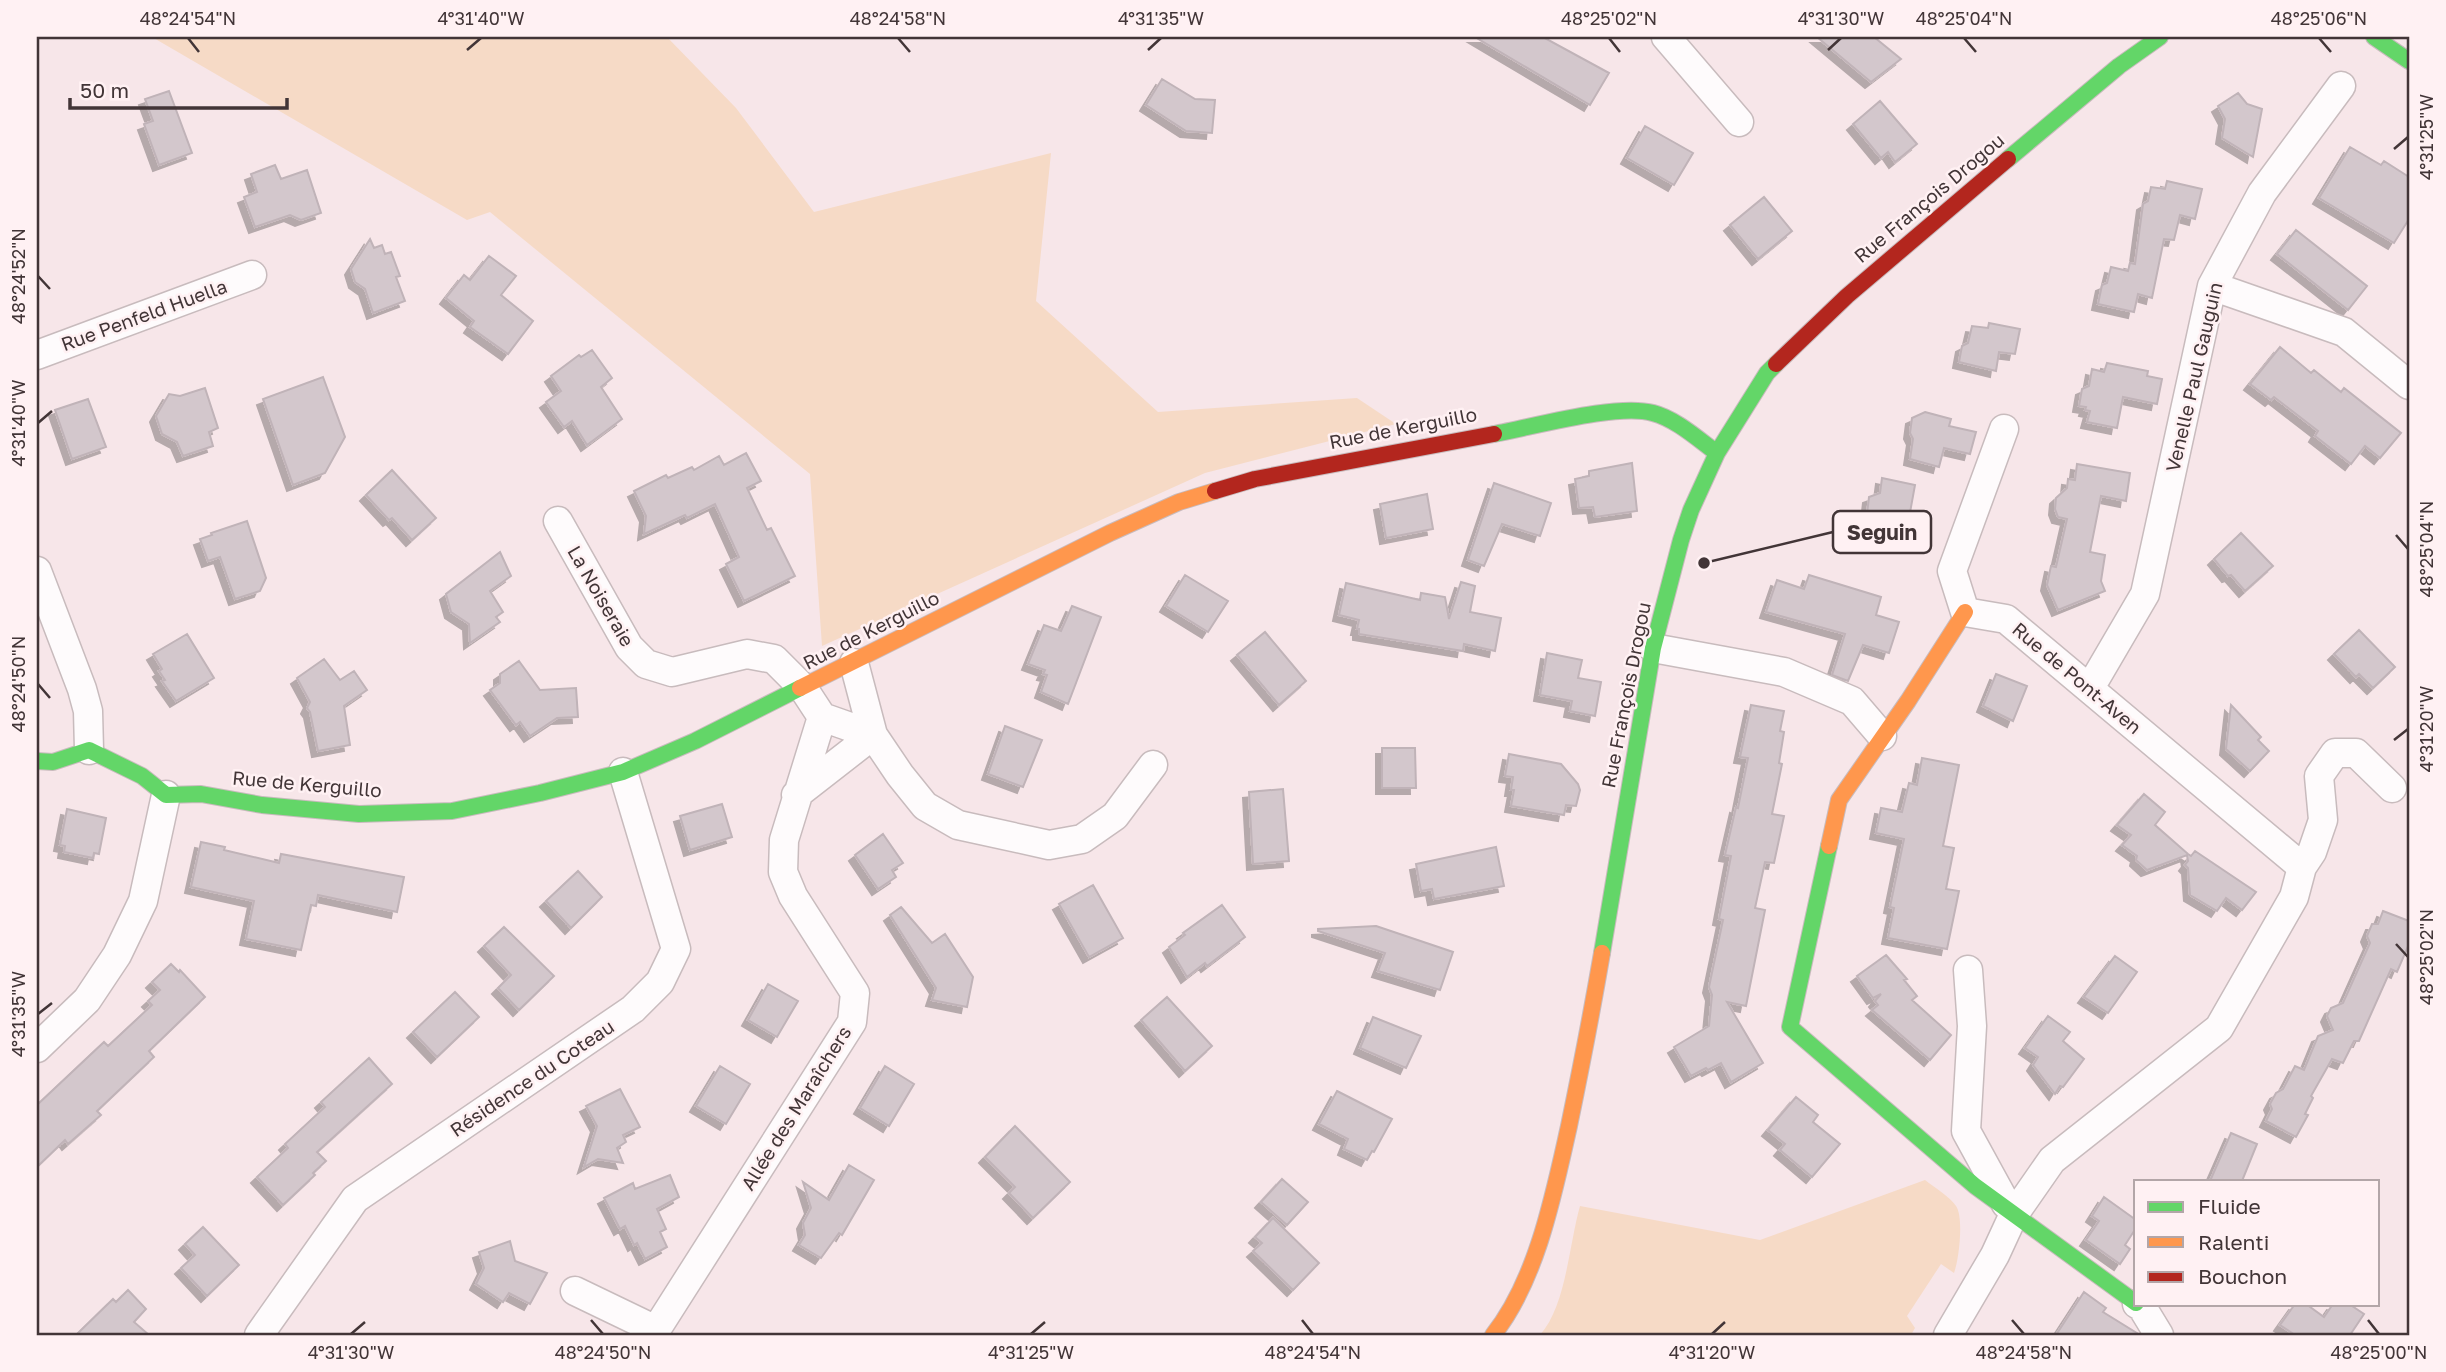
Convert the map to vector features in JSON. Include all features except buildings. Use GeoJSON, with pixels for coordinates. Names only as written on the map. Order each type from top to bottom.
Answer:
{"type":"FeatureCollection","features":[{"type":"Feature","properties":{"kind":"street"},"geometry":{"type":"LineString","coordinates":[[1666,37],[1739,122]]}},
{"type":"Feature","properties":{"kind":"street","name":"Rue François Drogou"},"geometry":{"type":"LineString","coordinates":[[1493,1335],[1505,1320],[1531,1264],[1553,1199],[1589,1030],[1653,648],[1681,540],[1691,510],[1717,453],[1767,373],[1847,296],[2119,66],[2160,37]]}},
{"type":"Feature","properties":{"kind":"street"},"geometry":{"type":"LineString","coordinates":[[2374,37],[2409,61]]}},
{"type":"Feature","properties":{"kind":"street","name":"Venelle Paul Gauguin"},"geometry":{"type":"LineString","coordinates":[[2090,688],[2145,594],[2212,286],[2262,193],[2341,86]]}},
{"type":"Feature","properties":{"kind":"street","name":"Rue Penfeld Huella"},"geometry":{"type":"LineString","coordinates":[[37,355],[252,275]]}},
{"type":"Feature","properties":{"kind":"street"},"geometry":{"type":"LineString","coordinates":[[2212,286],[2344,332],[2409,385]]}},
{"type":"Feature","properties":{"kind":"street","name":"Rue de Kerguillo"},"geometry":{"type":"LineString","coordinates":[[166,795],[201,794],[262,805],[359,814],[452,811],[540,793],[624,772],[695,741],[1110,533],[1179,502],[1255,479],[1621,410],[1654,413],[1682,428],[1717,453]]}},
{"type":"Feature","properties":{"kind":"street"},"geometry":{"type":"LineString","coordinates":[[2004,429],[1952,571],[1965,612],[1908,701],[1839,800],[1790,1027],[1975,1186],[2134,1302]]}},
{"type":"Feature","properties":{"kind":"street","name":"La Noiseraie"},"geometry":{"type":"LineString","coordinates":[[558,521],[629,647],[646,664],[673,672],[747,654],[774,659],[803,688],[822,717]]}},
{"type":"Feature","properties":{"kind":"street"},"geometry":{"type":"LineString","coordinates":[[37,571],[82,689],[88,711],[89,751]]}},
{"type":"Feature","properties":{"kind":"street","name":"Rue de Pont-Aven"},"geometry":{"type":"LineString","coordinates":[[1965,612],[2006,619],[2302,867]]}},
{"type":"Feature","properties":{"kind":"street"},"geometry":{"type":"LineString","coordinates":[[1653,648],[1784,672],[1852,701],[1882,736]]}},
{"type":"Feature","properties":{"kind":"street"},"geometry":{"type":"LineString","coordinates":[[854,663],[873,735],[925,806],[958,825],[1049,845],[1082,839],[1115,816],[1153,765]]}},
{"type":"Feature","properties":{"kind":"street"},"geometry":{"type":"LineString","coordinates":[[822,717],[873,735]]}},
{"type":"Feature","properties":{"kind":"street","name":"Allée des Maraîchers"},"geometry":{"type":"LineString","coordinates":[[657,1332],[852,1022],[855,993],[793,896],[783,872],[784,840],[822,717]]}},
{"type":"Feature","properties":{"kind":"street"},"geometry":{"type":"LineString","coordinates":[[796,795],[873,735]]}},
{"type":"Feature","properties":{"kind":"street"},"geometry":{"type":"LineString","coordinates":[[37,761],[53,762],[89,751],[142,776],[166,795],[143,901],[117,955],[87,1000],[37,1048]]}},
{"type":"Feature","properties":{"kind":"street"},"geometry":{"type":"LineString","coordinates":[[1948,1335],[1995,1255],[2013,1216],[2052,1160],[2219,1028],[2294,897],[2302,867],[2312,852],[2323,820],[2319,776],[2335,753],[2356,753],[2392,788]]}},
{"type":"Feature","properties":{"kind":"street","name":"Résidence du Coteau"},"geometry":{"type":"LineString","coordinates":[[258,1335],[355,1199],[633,1009],[660,982],[676,948],[624,772]]}},
{"type":"Feature","properties":{"kind":"street"},"geometry":{"type":"LineString","coordinates":[[1968,970],[1972,1026],[1966,1131],[2013,1216]]}},
{"type":"Feature","properties":{"kind":"street"},"geometry":{"type":"LineString","coordinates":[[575,1291],[657,1332]]}},
{"type":"Feature","properties":{"kind":"street"},"geometry":{"type":"LineString","coordinates":[[2139,1306],[2159,1335]]}},
{"type":"Feature","properties":{"kind":"shaded area"},"geometry":{"type":"Polygon","coordinates":[[[152,37],[667,37],[736,108],[814,212],[1051,153],[1036,301],[1158,412],[1357,398],[1396,424],[1205,473],[822,646],[810,474],[490,212],[467,220],[152,37]]]}},
{"type":"Feature","properties":{"kind":"shaded area"},"geometry":{"type":"Polygon","coordinates":[[[1925,1180],[1956,1206],[1960,1219],[1960,1239],[1954,1273],[1941,1264],[1907,1316],[1915,1328],[1911,1335],[1540,1335],[1549,1323],[1561,1292],[1580,1206],[1760,1240],[1925,1180]]]}},
{"type":"Feature","properties":{"kind":"traffic: fast"},"geometry":{"type":"LineString","coordinates":[[2008,159],[2119,66],[2160,37]]}},
{"type":"Feature","properties":{"kind":"traffic: fast"},"geometry":{"type":"LineString","coordinates":[[2374,37],[2409,61]]}},
{"type":"Feature","properties":{"kind":"traffic: fast"},"geometry":{"type":"LineString","coordinates":[[1602,953],[1653,648],[1681,540],[1691,510],[1717,453],[1767,373],[1776,364]]}},
{"type":"Feature","properties":{"kind":"traffic: fast"},"geometry":{"type":"LineString","coordinates":[[1494,434],[1597,413],[1637,411],[1653,413],[1670,420],[1717,453]]}},
{"type":"Feature","properties":{"kind":"traffic: fast"},"geometry":{"type":"LineString","coordinates":[[37,761],[53,762],[89,750],[142,776],[166,795],[201,794],[262,805],[359,814],[452,811],[623,772],[695,741],[800,688]]}},
{"type":"Feature","properties":{"kind":"traffic: fast"},"geometry":{"type":"LineString","coordinates":[[1829,846],[1790,1027],[1975,1186],[2134,1302]]}},
{"type":"Feature","properties":{"kind":"traffic: slow"},"geometry":{"type":"LineString","coordinates":[[800,688],[1110,533],[1179,502],[1215,491]]}},
{"type":"Feature","properties":{"kind":"traffic: slow"},"geometry":{"type":"LineString","coordinates":[[1829,846],[1839,800],[1908,701],[1965,612]]}},
{"type":"Feature","properties":{"kind":"traffic: slow"},"geometry":{"type":"LineString","coordinates":[[1493,1335],[1521,1289],[1550,1207],[1602,953]]}},
{"type":"Feature","properties":{"kind":"traffic: jam"},"geometry":{"type":"LineString","coordinates":[[1776,364],[1847,296],[2008,159]]}},
{"type":"Feature","properties":{"kind":"traffic: jam"},"geometry":{"type":"LineString","coordinates":[[1215,491],[1255,479],[1494,434]]}},
{"type":"Feature","properties":{"kind":"place","name":"Seguin"},"geometry":{"type":"Point","coordinates":[1704,563]}}]}
